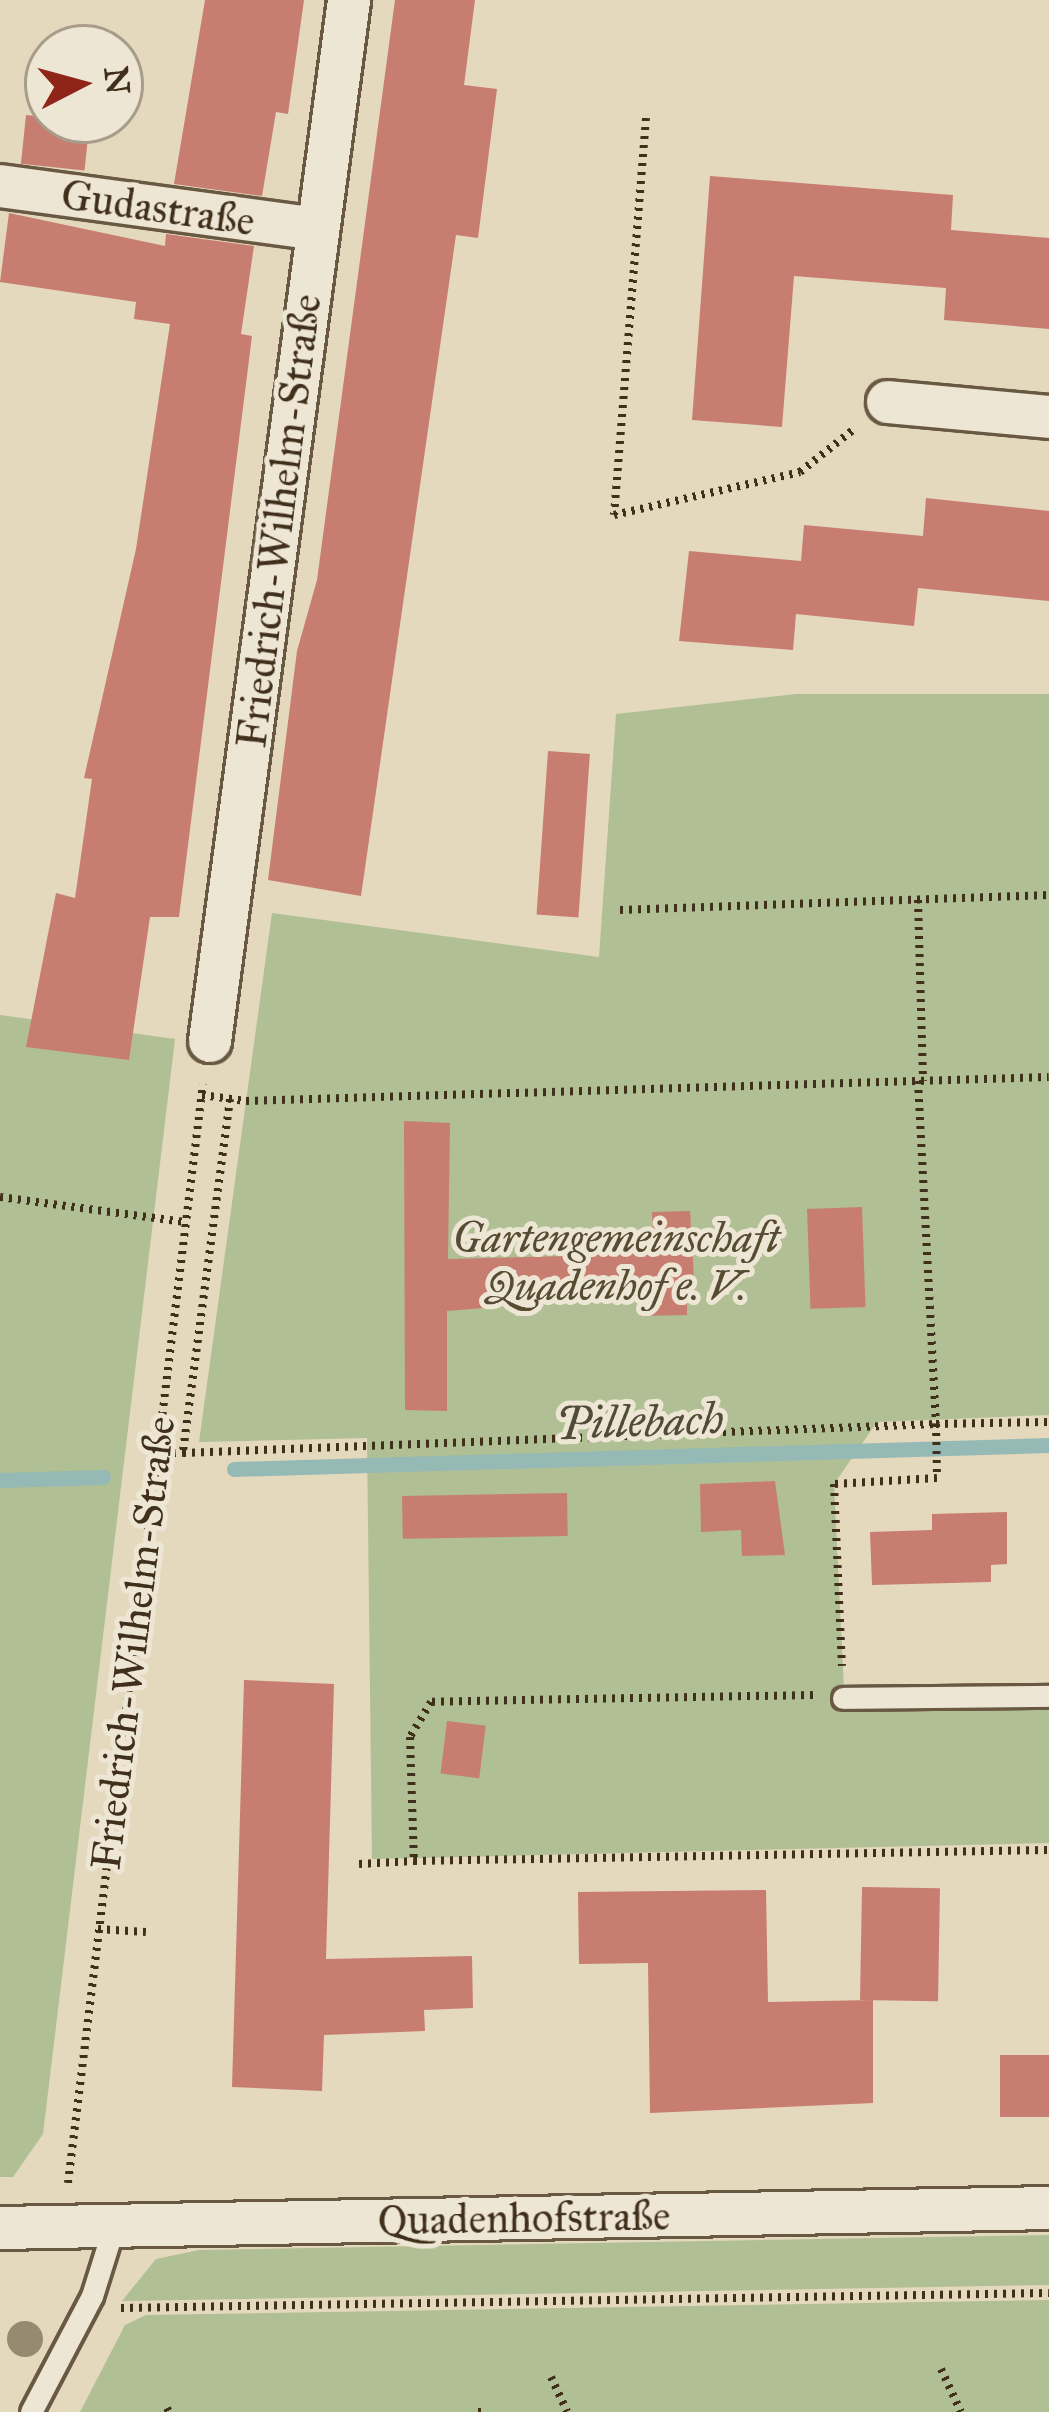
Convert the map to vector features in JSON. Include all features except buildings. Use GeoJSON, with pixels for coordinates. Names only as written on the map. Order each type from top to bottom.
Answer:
{"type":"FeatureCollection","features":[{"type":"Feature","properties":{"kind":"street","name":"Friedrich-Wilhelm-Straße"},"geometry":{"type":"LineString","coordinates":[[207,1059],[349,0]]}},
{"type":"Feature","properties":{"kind":"street","name":"Gudastraße"},"geometry":{"type":"LineString","coordinates":[[0,186],[316,230]]}},
{"type":"Feature","properties":{"kind":"street"},"geometry":{"type":"LineString","coordinates":[[888,402],[1049,417]]}},
{"type":"Feature","properties":{"kind":"street","name":"Quadenhofstraße"},"geometry":{"type":"LineString","coordinates":[[0,2228],[1049,2208]]}},
{"type":"Feature","properties":{"kind":"lane"},"geometry":{"type":"LineString","coordinates":[[843,1697],[1049,1696]]}},
{"type":"Feature","properties":{"kind":"lane"},"geometry":{"type":"LineString","coordinates":[[31,2412],[92,2296],[114,2226]]}},
{"type":"Feature","properties":{"kind":"path"},"geometry":{"type":"LineString","coordinates":[[646,118],[614,515],[800,472],[888,402]]}},
{"type":"Feature","properties":{"kind":"path"},"geometry":{"type":"LineString","coordinates":[[620,910],[1049,895]]}},
{"type":"Feature","properties":{"kind":"path"},"geometry":{"type":"LineString","coordinates":[[414,1861],[410,1737],[431,1702],[843,1697],[833,1484],[937,1478],[920,1081],[918,899]]}},
{"type":"Feature","properties":{"kind":"path","name":"Friedrich-Wilhelm-Straße"},"geometry":{"type":"LineString","coordinates":[[66,2227],[155,1453],[207,1059]]}},
{"type":"Feature","properties":{"kind":"path"},"geometry":{"type":"LineString","coordinates":[[202,1095],[230,1099],[1049,1077]]}},
{"type":"Feature","properties":{"kind":"path"},"geometry":{"type":"LineString","coordinates":[[183,1453],[230,1099]]}},
{"type":"Feature","properties":{"kind":"path"},"geometry":{"type":"LineString","coordinates":[[0,1197],[186,1222]]}},
{"type":"Feature","properties":{"kind":"path"},"geometry":{"type":"LineString","coordinates":[[155,1453],[1049,1422]]}},
{"type":"Feature","properties":{"kind":"path"},"geometry":{"type":"LineString","coordinates":[[359,1864],[1049,1850]]}},
{"type":"Feature","properties":{"kind":"path"},"geometry":{"type":"LineString","coordinates":[[98,1929],[146,1932]]}},
{"type":"Feature","properties":{"kind":"path","name":"Quadenhofstraße"},"geometry":{"type":"LineString","coordinates":[[118,2308],[1049,2293]]}},
{"type":"Feature","properties":{"kind":"path"},"geometry":{"type":"LineString","coordinates":[[941,2369],[961,2412]]}},
{"type":"Feature","properties":{"kind":"path"},"geometry":{"type":"LineString","coordinates":[[551,2377],[567,2412]]}},
{"type":"Feature","properties":{"kind":"path"},"geometry":{"type":"LineString","coordinates":[[478,2412],[487,2412]]}},
{"type":"Feature","properties":{"kind":"green space","name":"Gartengemeinschaft Quadenhof e. V."},"geometry":{"type":"Polygon","coordinates":[[[796,694],[1049,694],[1049,1415],[877,1422],[834,1484],[844,1689],[863,1709],[1049,1704],[1049,1843],[372,1859],[367,1438],[199,1442],[272,913],[599,957],[616,714],[796,694]]]}},
{"type":"Feature","properties":{"kind":"green space"},"geometry":{"type":"Polygon","coordinates":[[[0,1015],[175,1039],[43,2134],[13,2177],[0,2177],[0,1015]]]}},
{"type":"Feature","properties":{"kind":"green space"},"geometry":{"type":"Polygon","coordinates":[[[1049,2235],[1049,2285],[122,2301],[156,2259],[199,2250],[1049,2235]]]}},
{"type":"Feature","properties":{"kind":"green space"},"geometry":{"type":"Polygon","coordinates":[[[1049,2300],[1049,2412],[80,2412],[125,2325],[146,2315],[1049,2300]]]}},
{"type":"Feature","properties":{"kind":"waterway","name":"Pillebach"},"geometry":{"type":"LineString","coordinates":[[234,1469],[1049,1445]]}},
{"type":"Feature","properties":{"kind":"waterway","name":"Pillebach"},"geometry":{"type":"LineString","coordinates":[[0,1480],[103,1477]]}}]}
